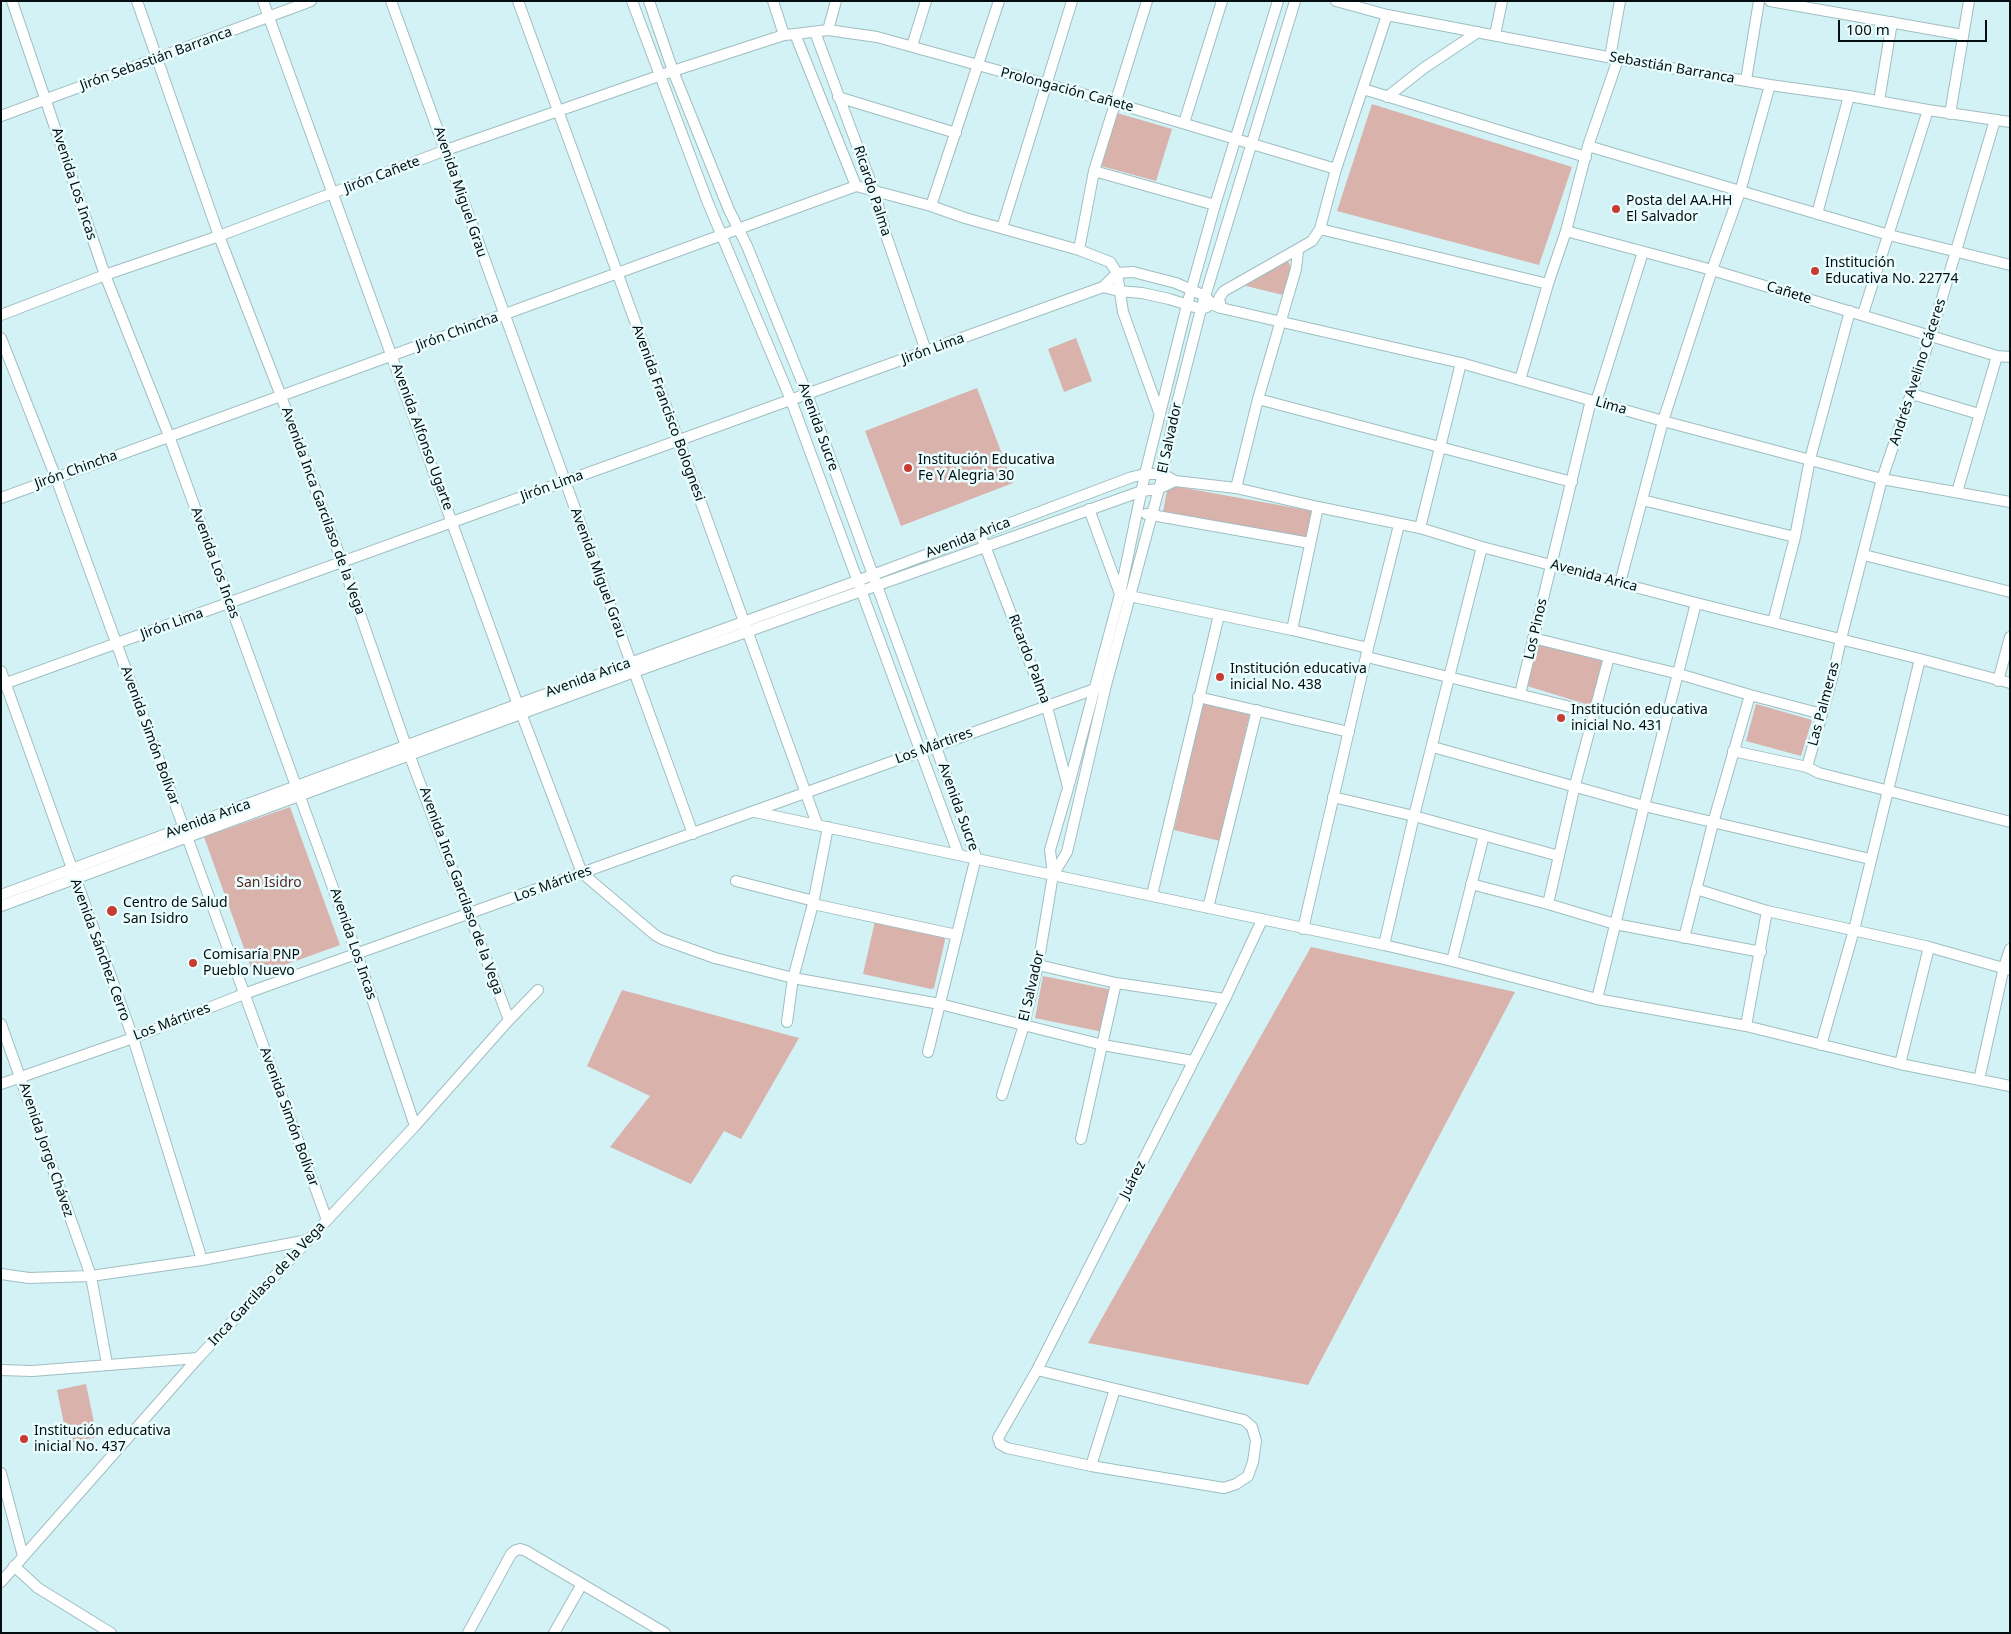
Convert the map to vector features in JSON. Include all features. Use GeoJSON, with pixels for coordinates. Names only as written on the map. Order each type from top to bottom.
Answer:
{"type":"FeatureCollection","features":[{"type":"Feature","properties":{"kind":"street","name":"Avenida Los Incas"},"geometry":{"type":"LineString","coordinates":[[12,1],[105,275],[168,436],[357,954],[415,1126]]}},
{"type":"Feature","properties":{"kind":"street","name":"Avenida Inca Garcilaso de la Vega"},"geometry":{"type":"LineString","coordinates":[[137,1],[219,236],[281,396],[408,750],[509,1020]]}},
{"type":"Feature","properties":{"kind":"street","name":"Avenida Alfonso Ugarte"},"geometry":{"type":"LineString","coordinates":[[263,1],[520,709],[582,873]]}},
{"type":"Feature","properties":{"kind":"street","name":"Jirón Sebastián Barranca"},"geometry":{"type":"LineString","coordinates":[[1,116],[311,1]]}},
{"type":"Feature","properties":{"kind":"street","name":"Avenida Miguel Grau"},"geometry":{"type":"LineString","coordinates":[[391,1],[446,150],[503,315],[693,834]]}},
{"type":"Feature","properties":{"kind":"street","name":"Avenida Francisco Bolognesi"},"geometry":{"type":"LineString","coordinates":[[518,1],[817,824]]}},
{"type":"Feature","properties":{"kind":"street","name":"Avenida Sucre"},"geometry":{"type":"LineString","coordinates":[[632,1],[659,76],[722,236],[791,400],[958,854]]}},
{"type":"Feature","properties":{"kind":"street","name":"Avenida Sucre"},"geometry":{"type":"LineString","coordinates":[[648,1],[673,71],[806,394],[976,857]]}},
{"type":"Feature","properties":{"kind":"street"},"geometry":{"type":"LineString","coordinates":[[773,1],[784,35]]}},
{"type":"Feature","properties":{"kind":"street"},"geometry":{"type":"LineString","coordinates":[[828,30],[836,1]]}},
{"type":"Feature","properties":{"kind":"street"},"geometry":{"type":"LineString","coordinates":[[912,46],[926,1]]}},
{"type":"Feature","properties":{"kind":"street"},"geometry":{"type":"LineString","coordinates":[[932,206],[999,1]]}},
{"type":"Feature","properties":{"kind":"street"},"geometry":{"type":"LineString","coordinates":[[1002,228],[1072,1]]}},
{"type":"Feature","properties":{"kind":"street"},"geometry":{"type":"LineString","coordinates":[[1079,250],[1094,170],[1147,1]]}},
{"type":"Feature","properties":{"kind":"street"},"geometry":{"type":"LineString","coordinates":[[1184,123],[1222,1]]}},
{"type":"Feature","properties":{"kind":"street","name":"El Salvador"},"geometry":{"type":"LineString","coordinates":[[1053,875],[1067,852],[1125,595],[1137,512],[1187,305],[1278,1]]}},
{"type":"Feature","properties":{"kind":"street","name":"El Salvador"},"geometry":{"type":"LineString","coordinates":[[1002,1095],[1024,1025],[1038,965],[1053,875],[1050,850],[1093,691],[1163,474],[1174,415],[1201,309],[1253,144],[1295,1]]}},
{"type":"Feature","properties":{"kind":"street","name":"Sebastián Barranca"},"geometry":{"type":"LineString","coordinates":[[1336,1],[1387,15],[1614,58],[1770,85],[2010,122]]}},
{"type":"Feature","properties":{"kind":"street"},"geometry":{"type":"LineString","coordinates":[[1495,35],[1502,1]]}},
{"type":"Feature","properties":{"kind":"street"},"geometry":{"type":"LineString","coordinates":[[1520,380],[1548,284],[1566,231],[1588,146],[1614,58],[1620,1]]}},
{"type":"Feature","properties":{"kind":"street"},"geometry":{"type":"LineString","coordinates":[[1746,80],[1759,1]]}},
{"type":"Feature","properties":{"kind":"street"},"geometry":{"type":"LineString","coordinates":[[1770,1],[1835,6],[1892,22],[1963,35]]}},
{"type":"Feature","properties":{"kind":"street"},"geometry":{"type":"LineString","coordinates":[[1950,114],[1969,1]]}},
{"type":"Feature","properties":{"kind":"street"},"geometry":{"type":"LineString","coordinates":[[1217,307],[1219,298],[1224,291],[1312,242],[1320,229],[1336,169],[1387,15]]}},
{"type":"Feature","properties":{"kind":"street"},"geometry":{"type":"LineString","coordinates":[[1878,101],[1892,22]]}},
{"type":"Feature","properties":{"kind":"street","name":"Prolongación Cañete"},"geometry":{"type":"LineString","coordinates":[[795,34],[828,30],[855,33],[912,46],[1184,123],[1336,169]]}},
{"type":"Feature","properties":{"kind":"street","name":"Ricardo Palma"},"geometry":{"type":"LineString","coordinates":[[815,32],[874,191],[887,238],[926,352]]}},
{"type":"Feature","properties":{"kind":"street"},"geometry":{"type":"LineString","coordinates":[[1387,97],[1424,68],[1478,32]]}},
{"type":"Feature","properties":{"kind":"street","name":"Jirón Cañete"},"geometry":{"type":"LineString","coordinates":[[1,315],[105,275],[333,194],[446,150],[673,71],[784,35],[795,34]]}},
{"type":"Feature","properties":{"kind":"street","name":"Ricardo Palma"},"geometry":{"type":"LineString","coordinates":[[795,34],[856,186]]}},
{"type":"Feature","properties":{"kind":"street"},"geometry":{"type":"LineString","coordinates":[[1620,583],[1663,421],[1712,270],[1740,192],[1770,85]]}},
{"type":"Feature","properties":{"kind":"street"},"geometry":{"type":"LineString","coordinates":[[1363,89],[1586,158]]}},
{"type":"Feature","properties":{"kind":"street"},"geometry":{"type":"LineString","coordinates":[[1817,214],[1849,96]]}},
{"type":"Feature","properties":{"kind":"street"},"geometry":{"type":"LineString","coordinates":[[838,97],[956,133]]}},
{"type":"Feature","properties":{"kind":"street"},"geometry":{"type":"LineString","coordinates":[[1863,314],[1928,110]]}},
{"type":"Feature","properties":{"kind":"street","name":"Andrés Avelino Cáceres"},"geometry":{"type":"LineString","coordinates":[[1864,555],[1882,479],[1931,335],[1995,120]]}},
{"type":"Feature","properties":{"kind":"street"},"geometry":{"type":"LineString","coordinates":[[1588,146],[1889,235],[2010,265]]}},
{"type":"Feature","properties":{"kind":"street"},"geometry":{"type":"LineString","coordinates":[[1094,170],[1216,205]]}},
{"type":"Feature","properties":{"kind":"street"},"geometry":{"type":"LineString","coordinates":[[856,186],[932,206],[1079,250],[1110,262],[1117,273],[1123,312],[1160,416]]}},
{"type":"Feature","properties":{"kind":"street","name":"Jirón Chincha"},"geometry":{"type":"LineString","coordinates":[[1,498],[856,186]]}},
{"type":"Feature","properties":{"kind":"street"},"geometry":{"type":"LineString","coordinates":[[1320,229],[1548,284]]}},
{"type":"Feature","properties":{"kind":"street","name":"Cañete"},"geometry":{"type":"LineString","coordinates":[[1566,231],[1712,270],[1997,356],[2010,357]]}},
{"type":"Feature","properties":{"kind":"street"},"geometry":{"type":"LineString","coordinates":[[1236,488],[1258,399],[1296,269],[1298,251]]}},
{"type":"Feature","properties":{"kind":"street","name":"Los Pinos"},"geometry":{"type":"LineString","coordinates":[[1520,694],[1551,564],[1594,401],[1643,252]]}},
{"type":"Feature","properties":{"kind":"street"},"geometry":{"type":"LineString","coordinates":[[1117,273],[1133,272],[1176,283],[1205,296],[1217,307]]}},
{"type":"Feature","properties":{"kind":"street","name":"Jirón Lima"},"geometry":{"type":"LineString","coordinates":[[3,684],[1103,287],[1117,273]]}},
{"type":"Feature","properties":{"kind":"street"},"geometry":{"type":"LineString","coordinates":[[1103,287],[1119,291],[1142,293],[1201,309],[1217,307]]}},
{"type":"Feature","properties":{"kind":"street","name":"Lima"},"geometry":{"type":"LineString","coordinates":[[1217,307],[1460,363],[1663,421],[1882,479],[2010,502]]}},
{"type":"Feature","properties":{"kind":"street"},"geometry":{"type":"LineString","coordinates":[[1773,622],[1795,537],[1810,460],[1850,311]]}},
{"type":"Feature","properties":{"kind":"street","name":"Avenida Simón Bolívar"},"geometry":{"type":"LineString","coordinates":[[1,338],[56,478],[327,1220]]}},
{"type":"Feature","properties":{"kind":"street"},"geometry":{"type":"LineString","coordinates":[[1957,492],[1978,414],[1997,356]]}},
{"type":"Feature","properties":{"kind":"street"},"geometry":{"type":"LineString","coordinates":[[1420,528],[1460,363]]}},
{"type":"Feature","properties":{"kind":"street"},"geometry":{"type":"LineString","coordinates":[[1912,394],[1978,414]]}},
{"type":"Feature","properties":{"kind":"street"},"geometry":{"type":"LineString","coordinates":[[1258,399],[1572,482]]}},
{"type":"Feature","properties":{"kind":"street","name":"Avenida Arica"},"geometry":{"type":"LineString","coordinates":[[1,906],[73,875],[632,667],[859,585],[980,533],[1132,477],[1146,474],[1163,474],[1175,481],[1236,488],[1399,525],[1420,528],[1482,547],[1696,604],[1920,659],[2010,684]]}},
{"type":"Feature","properties":{"kind":"street","name":"Avenida Arica"},"geometry":{"type":"LineString","coordinates":[[875,579],[985,546],[1142,491],[1158,489],[1175,481]]}},
{"type":"Feature","properties":{"kind":"street"},"geometry":{"type":"LineString","coordinates":[[1642,500],[1795,537]]}},
{"type":"Feature","properties":{"kind":"street"},"geometry":{"type":"LineString","coordinates":[[1292,630],[1318,507]]}},
{"type":"Feature","properties":{"kind":"street"},"geometry":{"type":"LineString","coordinates":[[1089,509],[1125,595],[1292,630],[1450,678],[1595,713]]}},
{"type":"Feature","properties":{"kind":"street"},"geometry":{"type":"LineString","coordinates":[[1137,512],[1310,543]]}},
{"type":"Feature","properties":{"kind":"street"},"geometry":{"type":"LineString","coordinates":[[1303,929],[1367,653],[1399,525]]}},
{"type":"Feature","properties":{"kind":"street","name":"Ricardo Palma"},"geometry":{"type":"LineString","coordinates":[[980,533],[1047,707],[1068,788]]}},
{"type":"Feature","properties":{"kind":"street"},"geometry":{"type":"LineString","coordinates":[[1384,945],[1414,816],[1482,547]]}},
{"type":"Feature","properties":{"kind":"street"},"geometry":{"type":"LineString","coordinates":[[1864,555],[2010,592]]}},
{"type":"Feature","properties":{"kind":"street","name":"Las Palmeras"},"geometry":{"type":"LineString","coordinates":[[1807,768],[1864,555]]}},
{"type":"Feature","properties":{"kind":"street"},"geometry":{"type":"LineString","coordinates":[[1597,999],[1696,604]]}},
{"type":"Feature","properties":{"kind":"street"},"geometry":{"type":"LineString","coordinates":[[1152,895],[1219,615]]}},
{"type":"Feature","properties":{"kind":"street"},"geometry":{"type":"LineString","coordinates":[[1534,638],[1679,674],[1822,714]]}},
{"type":"Feature","properties":{"kind":"street"},"geometry":{"type":"LineString","coordinates":[[1998,681],[2010,638]]}},
{"type":"Feature","properties":{"kind":"street"},"geometry":{"type":"LineString","coordinates":[[1548,904],[1575,785],[1609,657]]}},
{"type":"Feature","properties":{"kind":"street"},"geometry":{"type":"LineString","coordinates":[[1821,1045],[1854,930],[1920,659]]}},
{"type":"Feature","properties":{"kind":"street","name":"Avenida Sánchez Cerro"},"geometry":{"type":"LineString","coordinates":[[1,671],[3,684],[133,1038],[202,1260]]}},
{"type":"Feature","properties":{"kind":"street","name":"Los Mártires"},"geometry":{"type":"LineString","coordinates":[[1,1084],[133,1038],[244,994],[1106,685]]}},
{"type":"Feature","properties":{"kind":"street"},"geometry":{"type":"LineString","coordinates":[[1684,938],[1713,823],[1750,695]]}},
{"type":"Feature","properties":{"kind":"street"},"geometry":{"type":"LineString","coordinates":[[1198,697],[1349,732]]}},
{"type":"Feature","properties":{"kind":"street"},"geometry":{"type":"LineString","coordinates":[[1208,908],[1256,710]]}},
{"type":"Feature","properties":{"kind":"street"},"geometry":{"type":"LineString","coordinates":[[1432,747],[1575,785],[1644,806],[1870,858]]}},
{"type":"Feature","properties":{"kind":"street"},"geometry":{"type":"LineString","coordinates":[[1734,751],[1807,768],[1819,773],[2010,822]]}},
{"type":"Feature","properties":{"kind":"street"},"geometry":{"type":"LineString","coordinates":[[1333,797],[1414,816],[1559,856]]}},
{"type":"Feature","properties":{"kind":"street"},"geometry":{"type":"LineString","coordinates":[[755,812],[976,857],[1384,945],[1452,960],[1597,999],[1746,1026],[1900,1064],[2010,1086]]}},
{"type":"Feature","properties":{"kind":"street"},"geometry":{"type":"LineString","coordinates":[[787,1022],[794,978],[813,902],[828,827]]}},
{"type":"Feature","properties":{"kind":"street"},"geometry":{"type":"LineString","coordinates":[[1452,960],[1484,835]]}},
{"type":"Feature","properties":{"kind":"street"},"geometry":{"type":"LineString","coordinates":[[928,1052],[976,857]]}},
{"type":"Feature","properties":{"kind":"street"},"geometry":{"type":"LineString","coordinates":[[582,873],[662,939],[715,958],[794,978],[940,1004],[1103,1045],[1193,1061]]}},
{"type":"Feature","properties":{"kind":"street","name":"Avenida Arica"},"geometry":{"type":"LineString","coordinates":[[1,895],[73,875]]}},
{"type":"Feature","properties":{"kind":"street"},"geometry":{"type":"LineString","coordinates":[[736,881],[813,902],[956,935]]}},
{"type":"Feature","properties":{"kind":"street"},"geometry":{"type":"LineString","coordinates":[[1471,884],[1615,924],[1761,952]]}},
{"type":"Feature","properties":{"kind":"street"},"geometry":{"type":"LineString","coordinates":[[1696,889],[1768,911],[2007,968]]}},
{"type":"Feature","properties":{"kind":"street"},"geometry":{"type":"LineString","coordinates":[[1746,1026],[1768,911]]}},
{"type":"Feature","properties":{"kind":"street","name":"Juárez"},"geometry":{"type":"LineString","coordinates":[[1091,1466],[1007,1448],[1000,1444],[998,1438],[1038,1370],[1225,999],[1262,920]]}},
{"type":"Feature","properties":{"kind":"street"},"geometry":{"type":"LineString","coordinates":[[1900,1064],[1929,948]]}},
{"type":"Feature","properties":{"kind":"street"},"geometry":{"type":"LineString","coordinates":[[1979,1080],[2010,950]]}},
{"type":"Feature","properties":{"kind":"street"},"geometry":{"type":"LineString","coordinates":[[1038,965],[1116,983],[1225,999]]}},
{"type":"Feature","properties":{"kind":"street"},"geometry":{"type":"LineString","coordinates":[[1081,1139],[1116,983]]}},
{"type":"Feature","properties":{"kind":"street","name":"Inca Garcilaso de la Vega"},"geometry":{"type":"LineString","coordinates":[[1,1582],[198,1358],[415,1126],[538,990]]}},
{"type":"Feature","properties":{"kind":"street","name":"Avenida Jorge Chávez"},"geometry":{"type":"LineString","coordinates":[[1,1024],[91,1276],[107,1364]]}},
{"type":"Feature","properties":{"kind":"street"},"geometry":{"type":"LineString","coordinates":[[1,1274],[29,1278],[91,1276],[202,1260],[308,1240]]}},
{"type":"Feature","properties":{"kind":"street"},"geometry":{"type":"LineString","coordinates":[[1,1370],[32,1371],[198,1358]]}},
{"type":"Feature","properties":{"kind":"street"},"geometry":{"type":"LineString","coordinates":[[1038,1370],[1244,1420],[1252,1427],[1256,1441],[1253,1462],[1248,1476],[1236,1484],[1224,1488],[1091,1466],[1115,1389]]}},
{"type":"Feature","properties":{"kind":"street"},"geometry":{"type":"LineString","coordinates":[[1,1473],[4,1498],[23,1556]]}},
{"type":"Feature","properties":{"kind":"street"},"geometry":{"type":"LineString","coordinates":[[468,1633],[506,1562],[516,1550],[526,1551],[665,1633]]}},
{"type":"Feature","properties":{"kind":"street"},"geometry":{"type":"LineString","coordinates":[[14,1566],[38,1588],[111,1633]]}},
{"type":"Feature","properties":{"kind":"street"},"geometry":{"type":"LineString","coordinates":[[554,1633],[582,1584]]}},
{"type":"Feature","properties":{"kind":"green space"},"geometry":{"type":"Polygon","coordinates":[[[1372,104],[1572,167],[1539,265],[1337,211],[1372,104]]]}},
{"type":"Feature","properties":{"kind":"green space"},"geometry":{"type":"Polygon","coordinates":[[[1117,113],[1172,129],[1156,181],[1101,166],[1117,113]]]}},
{"type":"Feature","properties":{"kind":"green space"},"geometry":{"type":"Polygon","coordinates":[[[1284,261],[1288,261],[1292,270],[1283,295],[1246,286],[1244,281],[1284,261]]]}},
{"type":"Feature","properties":{"kind":"green space"},"geometry":{"type":"Polygon","coordinates":[[[1076,338],[1092,381],[1064,392],[1048,349],[1076,338]]]}},
{"type":"Feature","properties":{"kind":"green space"},"geometry":{"type":"Polygon","coordinates":[[[977,388],[1013,483],[901,526],[865,431],[977,388]]]}},
{"type":"Feature","properties":{"kind":"green space"},"geometry":{"type":"Polygon","coordinates":[[[1168,485],[1312,511],[1307,537],[1163,512],[1168,485]]]}},
{"type":"Feature","properties":{"kind":"green space"},"geometry":{"type":"Polygon","coordinates":[[[1536,643],[1602,661],[1592,702],[1589,705],[1527,686],[1536,643]]]}},
{"type":"Feature","properties":{"kind":"green space"},"geometry":{"type":"Polygon","coordinates":[[[1203,703],[1250,713],[1220,841],[1174,830],[1203,703]]]}},
{"type":"Feature","properties":{"kind":"green space"},"geometry":{"type":"Polygon","coordinates":[[[1756,704],[1812,720],[1801,756],[1746,741],[1756,704]]]}},
{"type":"Feature","properties":{"kind":"green space","name":"San Isidro"},"geometry":{"type":"Polygon","coordinates":[[[290,807],[340,945],[254,976],[204,837],[290,807]]]}},
{"type":"Feature","properties":{"kind":"green space"},"geometry":{"type":"Polygon","coordinates":[[[875,921],[944,936],[945,940],[934,988],[931,989],[863,974],[875,921]]]}},
{"type":"Feature","properties":{"kind":"green space"},"geometry":{"type":"Polygon","coordinates":[[[1311,947],[1515,992],[1308,1385],[1088,1343],[1311,947]]]}},
{"type":"Feature","properties":{"kind":"green space"},"geometry":{"type":"Polygon","coordinates":[[[1043,976],[1113,990],[1103,1032],[1035,1018],[1043,976]]]}},
{"type":"Feature","properties":{"kind":"green space"},"geometry":{"type":"Polygon","coordinates":[[[622,990],[799,1038],[741,1139],[724,1131],[691,1184],[610,1147],[650,1096],[587,1066],[622,990]]]}},
{"type":"Feature","properties":{"kind":"green space"},"geometry":{"type":"Polygon","coordinates":[[[86,1384],[97,1437],[68,1443],[57,1390],[86,1384]]]}},
{"type":"Feature","properties":{"kind":"place","name":"Posta del AA.HH El Salvador"},"geometry":{"type":"Point","coordinates":[1616,209]}},
{"type":"Feature","properties":{"kind":"place","name":"Institución Educativa No. 22774"},"geometry":{"type":"Point","coordinates":[1815,271]}},
{"type":"Feature","properties":{"kind":"place","name":"Institución Educativa Fe Y Alegria 30"},"geometry":{"type":"Point","coordinates":[908,468]}},
{"type":"Feature","properties":{"kind":"place","name":"Institución educativa inicial No. 438"},"geometry":{"type":"Point","coordinates":[1220,677]}},
{"type":"Feature","properties":{"kind":"place","name":"Institución educativa inicial No. 431"},"geometry":{"type":"Point","coordinates":[1561,718]}},
{"type":"Feature","properties":{"kind":"place","name":"Centro de Salud San Isidro"},"geometry":{"type":"Point","coordinates":[112,911]}},
{"type":"Feature","properties":{"kind":"place","name":"Comisaría PNP Pueblo Nuevo"},"geometry":{"type":"Point","coordinates":[193,963]}},
{"type":"Feature","properties":{"kind":"place","name":"Institución educativa inicial No. 437"},"geometry":{"type":"Point","coordinates":[24,1439]}}]}
